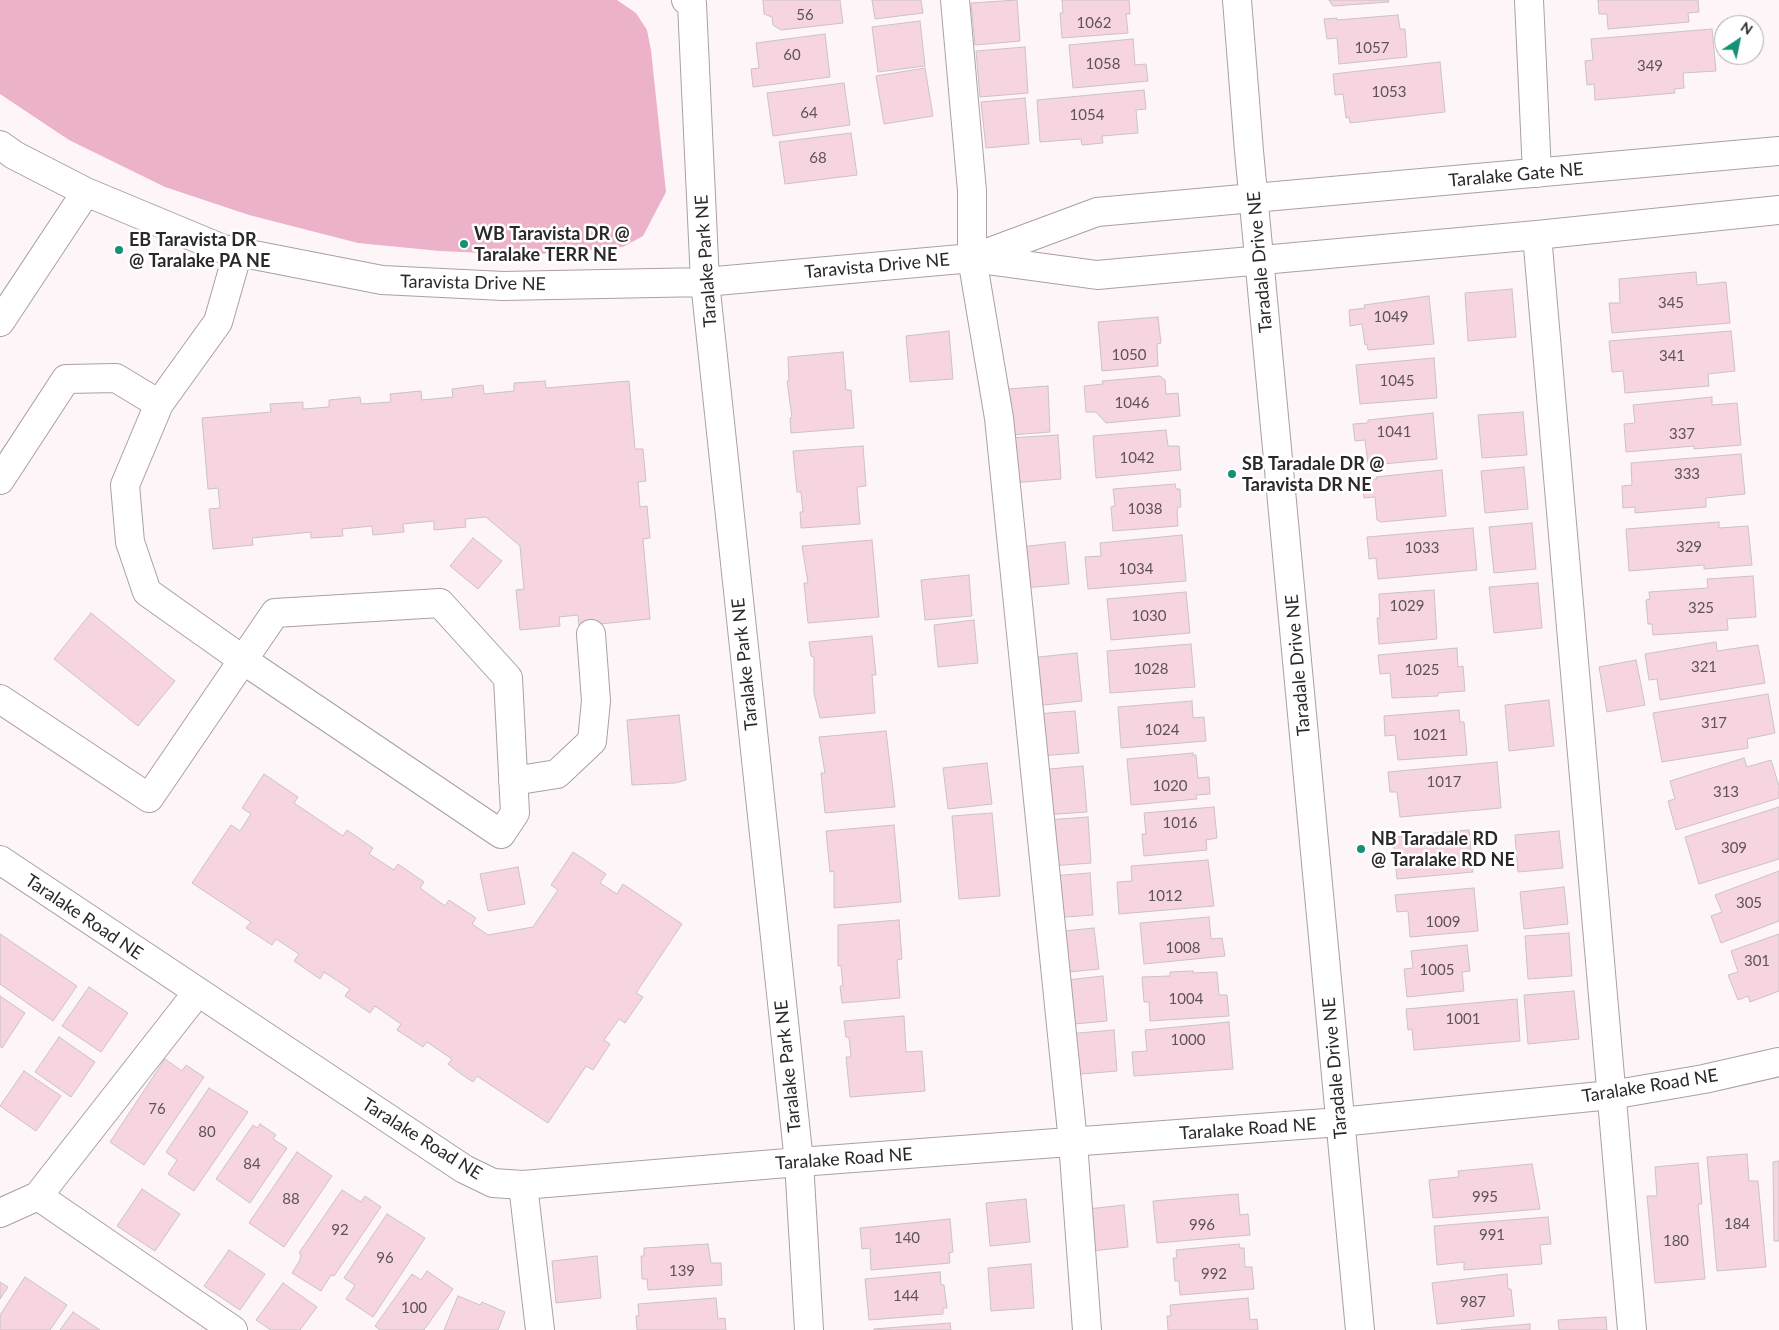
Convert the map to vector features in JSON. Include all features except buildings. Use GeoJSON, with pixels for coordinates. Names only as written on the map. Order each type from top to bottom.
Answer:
{"type":"FeatureCollection","features":[{"type":"Feature","properties":{"kind":"street","name":"Taralake Park NE"},"geometry":{"type":"LineString","coordinates":[[686,0],[692,4],[705,282],[799,1162],[809,1330]]}},
{"type":"Feature","properties":{"kind":"street"},"geometry":{"type":"LineString","coordinates":[[955,0],[972,191],[972,258],[998,418],[1073,1142],[1086,1330]]}},
{"type":"Feature","properties":{"kind":"street","name":"Taradale Drive NE"},"geometry":{"type":"LineString","coordinates":[[1237,0],[1360,1330]]}},
{"type":"Feature","properties":{"kind":"street"},"geometry":{"type":"LineString","coordinates":[[1529,0],[1536,174]]}},
{"type":"Feature","properties":{"kind":"street","name":"Taravista Drive NE"},"geometry":{"type":"LineString","coordinates":[[0,145],[14,155],[86,192],[222,248],[382,280],[503,286],[705,282],[972,258],[1097,275],[1260,261]]}},
{"type":"Feature","properties":{"kind":"street","name":"Taralake Gate NE"},"geometry":{"type":"LineString","coordinates":[[1254,198],[1779,151]]}},
{"type":"Feature","properties":{"kind":"street"},"geometry":{"type":"LineString","coordinates":[[0,322],[86,192]]}},
{"type":"Feature","properties":{"kind":"street","name":"Taravista Drive NE"},"geometry":{"type":"LineString","coordinates":[[972,258],[1097,212],[1254,198]]}},
{"type":"Feature","properties":{"kind":"street"},"geometry":{"type":"LineString","coordinates":[[1260,261],[1779,210]]}},
{"type":"Feature","properties":{"kind":"street"},"geometry":{"type":"LineString","coordinates":[[1537,235],[1632,1330]]}},
{"type":"Feature","properties":{"kind":"street"},"geometry":{"type":"LineString","coordinates":[[0,699],[149,798],[243,660],[275,613],[440,602],[508,678],[515,813],[501,834],[243,660],[147,592],[130,542],[125,485],[159,404],[218,322],[238,252]]}},
{"type":"Feature","properties":{"kind":"street"},"geometry":{"type":"LineString","coordinates":[[0,480],[66,379],[116,378],[159,404]]}},
{"type":"Feature","properties":{"kind":"street"},"geometry":{"type":"LineString","coordinates":[[513,781],[557,774],[592,741],[596,701],[591,634]]}},
{"type":"Feature","properties":{"kind":"street","name":"Taralake Road NE"},"geometry":{"type":"LineString","coordinates":[[0,860],[197,993],[464,1169],[494,1183],[523,1185],[799,1162],[1340,1122],[1611,1095],[1704,1079],[1779,1062]]}},
{"type":"Feature","properties":{"kind":"street"},"geometry":{"type":"LineString","coordinates":[[0,1213],[38,1196],[197,993]]}},
{"type":"Feature","properties":{"kind":"street"},"geometry":{"type":"LineString","coordinates":[[523,1185],[540,1330]]}},
{"type":"Feature","properties":{"kind":"street"},"geometry":{"type":"LineString","coordinates":[[38,1196],[233,1330]]}},
{"type":"Feature","properties":{"kind":"shaded area"},"geometry":{"type":"Polygon","coordinates":[[[0,0],[617,0],[636,13],[647,30],[651,50],[666,192],[643,236],[623,247],[529,255],[440,251],[358,243],[249,215],[165,187],[69,140],[0,94],[0,0]]]}},
{"type":"Feature","properties":{"kind":"place","name":"WB Taravista DR @ Taralake TERR NE"},"geometry":{"type":"Point","coordinates":[464,244]}},
{"type":"Feature","properties":{"kind":"place","name":"EB Taravista DR @ Taralake PA NE"},"geometry":{"type":"Point","coordinates":[119,250]}},
{"type":"Feature","properties":{"kind":"place","name":"SB Taradale DR @ Taravista DR NE"},"geometry":{"type":"Point","coordinates":[1232,474]}},
{"type":"Feature","properties":{"kind":"place","name":"NB Taradale RD @ Taralake RD NE"},"geometry":{"type":"Point","coordinates":[1361,849]}}]}
